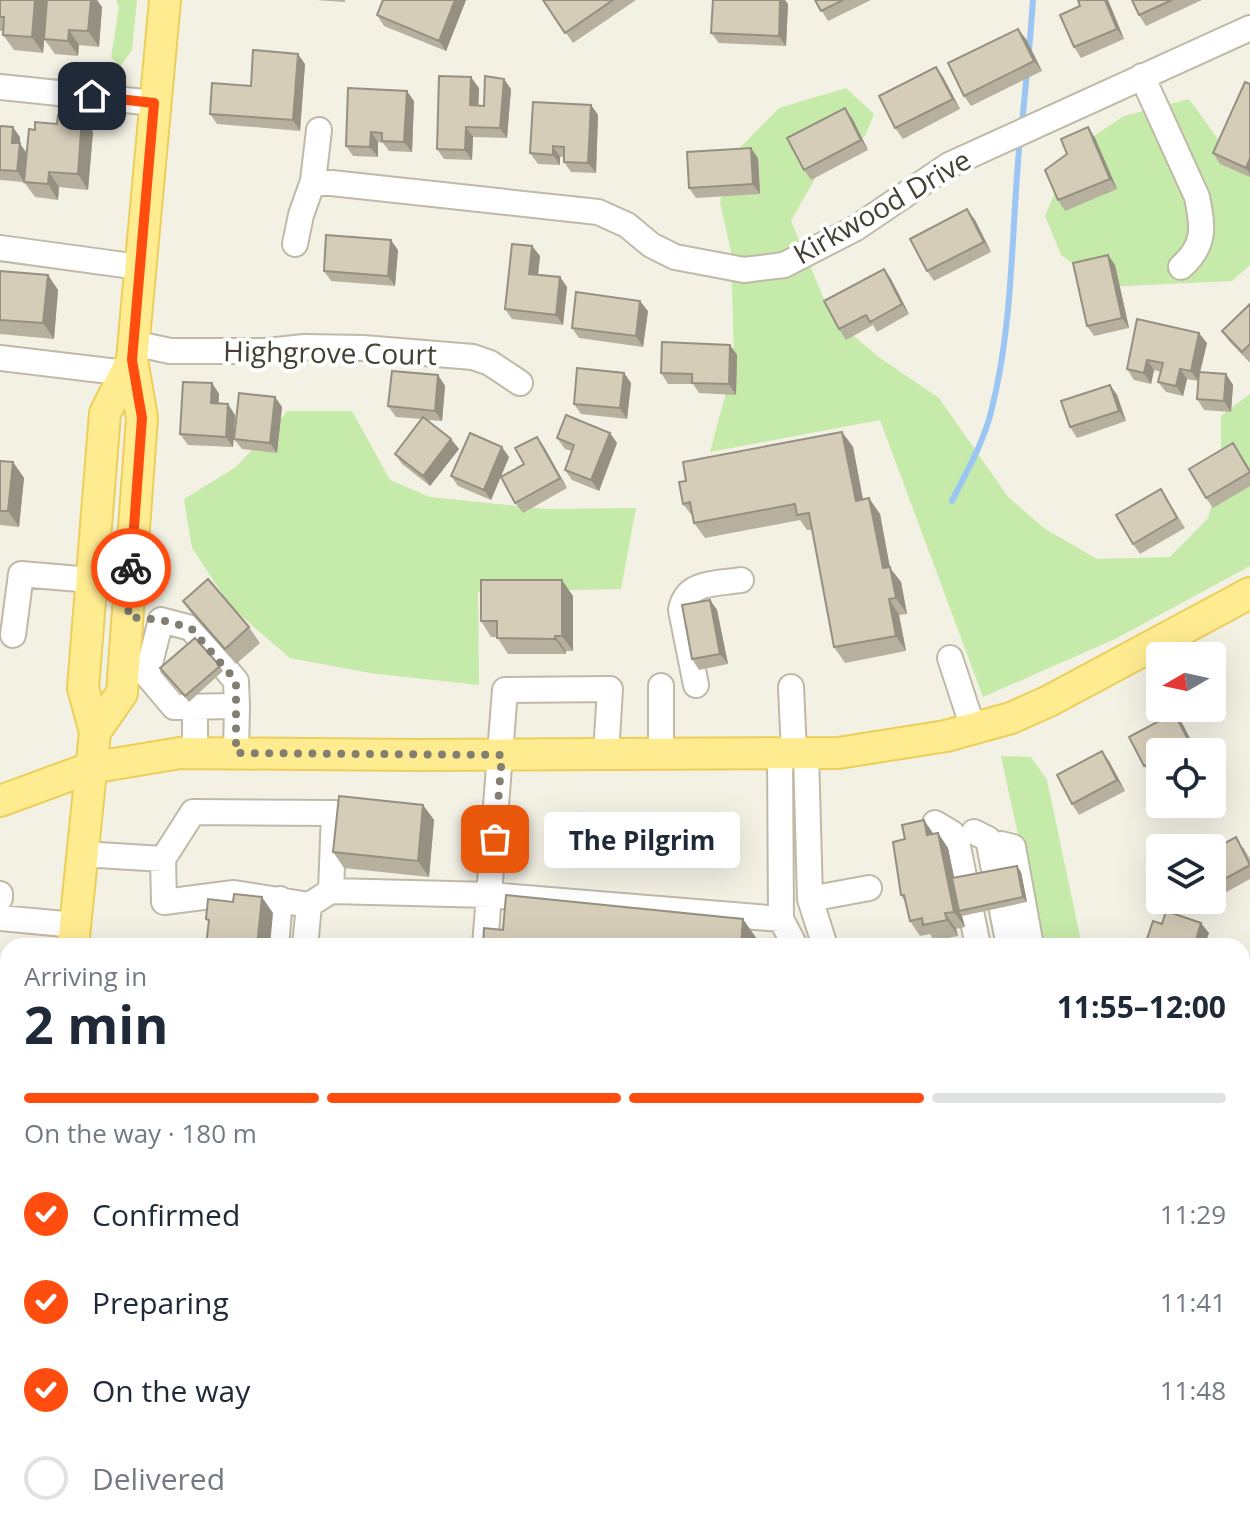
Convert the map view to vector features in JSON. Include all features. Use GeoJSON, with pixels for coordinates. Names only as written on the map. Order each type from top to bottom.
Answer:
{"type":"FeatureCollection","features":[{"type":"Feature","properties":{"kind":"main road"},"geometry":{"type":"LineString","coordinates":[[95,732],[122,693],[137,662],[128,617],[142,418],[130,359],[165,0]]}},
{"type":"Feature","properties":{"kind":"main road"},"geometry":{"type":"LineString","coordinates":[[74,936],[95,732],[83,688],[105,413],[130,359]]}},
{"type":"Feature","properties":{"kind":"main road"},"geometry":{"type":"LineString","coordinates":[[0,801],[90,768],[180,753],[838,753],[892,746],[1011,718],[1049,701],[1250,593]]}},
{"type":"Feature","properties":{"kind":"street","name":"Kirkwood Drive"},"geometry":{"type":"LineString","coordinates":[[313,181],[598,212],[627,225],[651,245],[675,257],[744,270],[784,265],[856,228],[949,165],[1250,28]]}},
{"type":"Feature","properties":{"kind":"street"},"geometry":{"type":"LineString","coordinates":[[1142,76],[1197,197],[1201,216],[1199,248],[1181,267]]}},
{"type":"Feature","properties":{"kind":"street"},"geometry":{"type":"LineString","coordinates":[[0,87],[154,103]]}},
{"type":"Feature","properties":{"kind":"street"},"geometry":{"type":"LineString","coordinates":[[295,244],[313,181],[319,130]]}},
{"type":"Feature","properties":{"kind":"street"},"geometry":{"type":"LineString","coordinates":[[0,248],[139,267]]}},
{"type":"Feature","properties":{"kind":"street","name":"Highgrove Court"},"geometry":{"type":"LineString","coordinates":[[0,358],[130,359],[170,351],[363,348],[473,357],[490,363],[520,383]]}},
{"type":"Feature","properties":{"kind":"street"},"geometry":{"type":"LineString","coordinates":[[13,635],[21,574],[91,580]]}},
{"type":"Feature","properties":{"kind":"street"},"geometry":{"type":"LineString","coordinates":[[696,685],[681,610],[683,600],[693,588],[741,580]]}},
{"type":"Feature","properties":{"kind":"street"},"geometry":{"type":"LineString","coordinates":[[128,617],[161,620],[191,628],[236,681],[236,753]]}},
{"type":"Feature","properties":{"kind":"street"},"geometry":{"type":"LineString","coordinates":[[161,620],[137,662],[174,707],[237,706]]}},
{"type":"Feature","properties":{"kind":"street"},"geometry":{"type":"LineString","coordinates":[[950,658],[973,728]]}},
{"type":"Feature","properties":{"kind":"street"},"geometry":{"type":"LineString","coordinates":[[661,686],[661,754]]}},
{"type":"Feature","properties":{"kind":"street"},"geometry":{"type":"LineString","coordinates":[[791,687],[793,753],[810,899],[822,938]]}},
{"type":"Feature","properties":{"kind":"street"},"geometry":{"type":"LineString","coordinates":[[486,938],[505,690],[610,689],[606,754]]}},
{"type":"Feature","properties":{"kind":"street"},"geometry":{"type":"LineString","coordinates":[[195,707],[195,753]]}},
{"type":"Feature","properties":{"kind":"street"},"geometry":{"type":"LineString","coordinates":[[791,938],[781,919],[793,753]]}},
{"type":"Feature","properties":{"kind":"street"},"geometry":{"type":"LineString","coordinates":[[331,891],[334,813],[193,812],[163,859],[164,902],[234,893],[309,905],[331,891],[490,895],[781,919]]}},
{"type":"Feature","properties":{"kind":"street"},"geometry":{"type":"LineString","coordinates":[[976,938],[957,842],[942,824],[959,831],[966,841],[985,938]]}},
{"type":"Feature","properties":{"kind":"street"},"geometry":{"type":"LineString","coordinates":[[988,838],[1007,938]]}},
{"type":"Feature","properties":{"kind":"street"},"geometry":{"type":"LineString","coordinates":[[988,838],[1019,938]]}},
{"type":"Feature","properties":{"kind":"street"},"geometry":{"type":"LineString","coordinates":[[988,838],[1013,847],[1030,938]]}},
{"type":"Feature","properties":{"kind":"street"},"geometry":{"type":"LineString","coordinates":[[82,854],[163,859]]}},
{"type":"Feature","properties":{"kind":"street"},"geometry":{"type":"LineString","coordinates":[[810,899],[869,888]]}},
{"type":"Feature","properties":{"kind":"street"},"geometry":{"type":"LineString","coordinates":[[277,938],[280,899]]}},
{"type":"Feature","properties":{"kind":"street"},"geometry":{"type":"LineString","coordinates":[[306,938],[309,905]]}},
{"type":"Feature","properties":{"kind":"street"},"geometry":{"type":"LineString","coordinates":[[0,918],[74,936]]}},
{"type":"Feature","properties":{"kind":"green space"},"geometry":{"type":"Polygon","coordinates":[[[116,0],[137,0],[132,50],[120,67],[111,57],[119,7],[116,0]]]}},
{"type":"Feature","properties":{"kind":"green space"},"geometry":{"type":"Polygon","coordinates":[[[846,88],[874,114],[865,136],[818,173],[791,221],[832,318],[880,358],[939,398],[1008,497],[1045,529],[1097,559],[1170,557],[1208,518],[1221,469],[1221,416],[1250,394],[1250,566],[1115,639],[983,697],[880,420],[710,452],[734,363],[731,251],[720,203],[728,160],[779,108],[846,88]]]}},
{"type":"Feature","properties":{"kind":"green space"},"geometry":{"type":"Polygon","coordinates":[[[1189,99],[1233,160],[1250,156],[1250,265],[1232,281],[1104,287],[1061,255],[1045,216],[1073,150],[1124,116],[1189,99]]]}},
{"type":"Feature","properties":{"kind":"green space"},"geometry":{"type":"Polygon","coordinates":[[[288,411],[352,411],[390,480],[430,497],[546,509],[636,508],[621,589],[478,592],[479,685],[370,673],[290,658],[231,607],[192,548],[184,499],[236,467],[288,411]]]}},
{"type":"Feature","properties":{"kind":"green space"},"geometry":{"type":"Polygon","coordinates":[[[1001,756],[1031,757],[1047,780],[1080,938],[1040,938],[1001,756]]]}},
{"type":"Feature","properties":{"kind":"building"},"geometry":{"type":"Polygon","coordinates":[[[0,0],[35,0],[32,37],[3,35],[4,17],[0,17],[0,0]]]}},
{"type":"Feature","properties":{"kind":"building"},"geometry":{"type":"Polygon","coordinates":[[[47,0],[91,0],[88,31],[69,30],[68,41],[44,39],[47,0]]]}},
{"type":"Feature","properties":{"kind":"building"},"geometry":{"type":"Polygon","coordinates":[[[383,0],[455,0],[439,41],[377,15],[383,0]]]}},
{"type":"Feature","properties":{"kind":"building"},"geometry":{"type":"Polygon","coordinates":[[[543,0],[613,0],[565,33],[543,0]]]}},
{"type":"Feature","properties":{"kind":"building"},"geometry":{"type":"Polygon","coordinates":[[[713,0],[780,0],[779,36],[711,33],[713,0]]]}},
{"type":"Feature","properties":{"kind":"building"},"geometry":{"type":"Polygon","coordinates":[[[815,0],[843,0],[821,11],[815,0]]]}},
{"type":"Feature","properties":{"kind":"building"},"geometry":{"type":"Polygon","coordinates":[[[1078,0],[1105,0],[1117,29],[1074,47],[1060,15],[1080,6],[1078,0]]]}},
{"type":"Feature","properties":{"kind":"building"},"geometry":{"type":"Polygon","coordinates":[[[1132,0],[1172,0],[1139,15],[1132,0]]]}},
{"type":"Feature","properties":{"kind":"building"},"geometry":{"type":"Polygon","coordinates":[[[1018,29],[1034,61],[964,96],[948,63],[1018,29]]]}},
{"type":"Feature","properties":{"kind":"building"},"geometry":{"type":"Polygon","coordinates":[[[253,50],[298,54],[293,120],[210,114],[212,83],[251,86],[253,50]]]}},
{"type":"Feature","properties":{"kind":"building"},"geometry":{"type":"Polygon","coordinates":[[[936,67],[953,99],[895,128],[879,96],[936,67]]]}},
{"type":"Feature","properties":{"kind":"building"},"geometry":{"type":"Polygon","coordinates":[[[439,76],[471,77],[470,105],[484,106],[485,76],[504,79],[500,128],[466,127],[465,150],[437,149],[439,76]]]}},
{"type":"Feature","properties":{"kind":"building"},"geometry":{"type":"Polygon","coordinates":[[[1245,82],[1250,84],[1250,158],[1246,168],[1213,153],[1245,82]]]}},
{"type":"Feature","properties":{"kind":"building"},"geometry":{"type":"Polygon","coordinates":[[[348,88],[407,91],[404,142],[382,141],[382,133],[371,132],[370,147],[346,146],[348,88]]]}},
{"type":"Feature","properties":{"kind":"building"},"geometry":{"type":"Polygon","coordinates":[[[533,102],[591,105],[588,163],[564,162],[564,147],[553,146],[553,155],[530,153],[533,102]]]}},
{"type":"Feature","properties":{"kind":"building"},"geometry":{"type":"Polygon","coordinates":[[[845,108],[861,140],[804,170],[787,138],[845,108]]]}},
{"type":"Feature","properties":{"kind":"building"},"geometry":{"type":"Polygon","coordinates":[[[58,115],[82,117],[78,174],[49,172],[48,184],[24,182],[29,129],[35,130],[35,122],[57,124],[58,115]]]}},
{"type":"Feature","properties":{"kind":"building"},"geometry":{"type":"Polygon","coordinates":[[[0,126],[13,127],[12,143],[20,143],[17,171],[0,170],[0,126]]]}},
{"type":"Feature","properties":{"kind":"building"},"geometry":{"type":"Polygon","coordinates":[[[1088,127],[1110,179],[1058,200],[1045,170],[1067,154],[1061,139],[1088,127]]]}},
{"type":"Feature","properties":{"kind":"building"},"geometry":{"type":"Polygon","coordinates":[[[751,148],[753,184],[689,188],[687,152],[751,148]]]}},
{"type":"Feature","properties":{"kind":"building"},"geometry":{"type":"Polygon","coordinates":[[[967,209],[984,242],[927,271],[910,239],[967,209]]]}},
{"type":"Feature","properties":{"kind":"building"},"geometry":{"type":"Polygon","coordinates":[[[326,235],[391,240],[388,276],[324,271],[326,235]]]}},
{"type":"Feature","properties":{"kind":"building"},"geometry":{"type":"Polygon","coordinates":[[[512,244],[532,246],[529,274],[560,277],[556,315],[505,309],[512,244]]]}},
{"type":"Feature","properties":{"kind":"building"},"geometry":{"type":"Polygon","coordinates":[[[1108,255],[1122,318],[1087,326],[1073,263],[1108,255]]]}},
{"type":"Feature","properties":{"kind":"building"},"geometry":{"type":"Polygon","coordinates":[[[884,269],[902,304],[870,322],[866,315],[839,329],[824,301],[884,269]]]}},
{"type":"Feature","properties":{"kind":"building"},"geometry":{"type":"Polygon","coordinates":[[[0,271],[48,275],[43,323],[0,320],[0,271]]]}},
{"type":"Feature","properties":{"kind":"building"},"geometry":{"type":"Polygon","coordinates":[[[576,292],[640,301],[636,336],[572,328],[576,292]]]}},
{"type":"Feature","properties":{"kind":"building"},"geometry":{"type":"Polygon","coordinates":[[[1250,304],[1250,344],[1242,352],[1222,331],[1250,304]]]}},
{"type":"Feature","properties":{"kind":"building"},"geometry":{"type":"Polygon","coordinates":[[[1137,319],[1199,333],[1191,371],[1180,369],[1176,386],[1158,382],[1163,363],[1147,360],[1144,373],[1127,369],[1137,319]]]}},
{"type":"Feature","properties":{"kind":"building"},"geometry":{"type":"Polygon","coordinates":[[[662,342],[730,345],[729,384],[692,383],[692,374],[661,373],[662,342]]]}},
{"type":"Feature","properties":{"kind":"building"},"geometry":{"type":"Polygon","coordinates":[[[577,368],[624,373],[620,408],[574,404],[577,368]]]}},
{"type":"Feature","properties":{"kind":"building"},"geometry":{"type":"Polygon","coordinates":[[[392,371],[438,375],[435,411],[388,406],[392,371]]]}},
{"type":"Feature","properties":{"kind":"building"},"geometry":{"type":"Polygon","coordinates":[[[1199,372],[1226,374],[1224,401],[1197,399],[1199,372]]]}},
{"type":"Feature","properties":{"kind":"building"},"geometry":{"type":"Polygon","coordinates":[[[183,382],[212,383],[211,403],[228,404],[226,437],[180,434],[183,382]]]}},
{"type":"Feature","properties":{"kind":"building"},"geometry":{"type":"Polygon","coordinates":[[[1110,385],[1119,411],[1070,427],[1061,401],[1110,385]]]}},
{"type":"Feature","properties":{"kind":"building"},"geometry":{"type":"Polygon","coordinates":[[[239,393],[275,397],[270,443],[234,439],[239,393]]]}},
{"type":"Feature","properties":{"kind":"building"},"geometry":{"type":"Polygon","coordinates":[[[566,415],[610,433],[591,480],[565,470],[574,445],[557,438],[566,415]]]}},
{"type":"Feature","properties":{"kind":"building"},"geometry":{"type":"Polygon","coordinates":[[[423,417],[451,439],[423,476],[395,454],[423,417]]]}},
{"type":"Feature","properties":{"kind":"building"},"geometry":{"type":"Polygon","coordinates":[[[842,432],[856,501],[869,498],[883,568],[890,567],[896,598],[889,599],[896,636],[834,647],[809,513],[797,515],[795,504],[694,523],[690,502],[683,504],[679,482],[686,481],[683,462],[842,432]]]}},
{"type":"Feature","properties":{"kind":"building"},"geometry":{"type":"Polygon","coordinates":[[[470,433],[502,447],[484,490],[451,476],[470,433]]]}},
{"type":"Feature","properties":{"kind":"building"},"geometry":{"type":"Polygon","coordinates":[[[537,437],[560,478],[515,503],[501,477],[524,464],[515,448],[537,437]]]}},
{"type":"Feature","properties":{"kind":"building"},"geometry":{"type":"Polygon","coordinates":[[[1233,443],[1250,472],[1206,498],[1189,469],[1233,443]]]}},
{"type":"Feature","properties":{"kind":"building"},"geometry":{"type":"Polygon","coordinates":[[[0,461],[13,462],[8,511],[0,511],[0,461]]]}},
{"type":"Feature","properties":{"kind":"building"},"geometry":{"type":"Polygon","coordinates":[[[1161,489],[1177,518],[1133,544],[1116,515],[1161,489]]]}},
{"type":"Feature","properties":{"kind":"building"},"geometry":{"type":"Polygon","coordinates":[[[208,579],[249,627],[225,649],[183,601],[208,579]]]}},
{"type":"Feature","properties":{"kind":"building"},"geometry":{"type":"Polygon","coordinates":[[[481,580],[562,580],[562,636],[555,636],[555,639],[497,638],[497,621],[481,621],[481,580]]]}},
{"type":"Feature","properties":{"kind":"building"},"geometry":{"type":"Polygon","coordinates":[[[710,600],[720,654],[692,659],[682,605],[710,600]]]}},
{"type":"Feature","properties":{"kind":"building"},"geometry":{"type":"Polygon","coordinates":[[[195,638],[220,666],[185,696],[160,668],[195,638]]]}},
{"type":"Feature","properties":{"kind":"building"},"geometry":{"type":"Polygon","coordinates":[[[1157,722],[1179,722],[1187,738],[1146,738],[1144,766],[1129,737],[1157,722]]]}},
{"type":"Feature","properties":{"kind":"building"},"geometry":{"type":"Polygon","coordinates":[[[1102,751],[1117,780],[1072,804],[1057,775],[1102,751]]]}},
{"type":"Feature","properties":{"kind":"building"},"geometry":{"type":"Polygon","coordinates":[[[339,796],[423,805],[418,861],[333,852],[339,796]]]}},
{"type":"Feature","properties":{"kind":"building"},"geometry":{"type":"Polygon","coordinates":[[[924,820],[927,835],[938,833],[954,912],[945,913],[947,920],[923,925],[922,918],[910,921],[904,895],[901,895],[893,842],[905,839],[902,825],[924,820]]]}},
{"type":"Feature","properties":{"kind":"building"},"geometry":{"type":"Polygon","coordinates":[[[1236,837],[1250,865],[1226,878],[1226,842],[1236,837]]]}},
{"type":"Feature","properties":{"kind":"building"},"geometry":{"type":"Polygon","coordinates":[[[1017,866],[1023,897],[959,911],[952,878],[1017,866]]]}},
{"type":"Feature","properties":{"kind":"building"},"geometry":{"type":"Polygon","coordinates":[[[234,894],[262,897],[258,938],[207,938],[208,899],[233,902],[234,894]]]}},
{"type":"Feature","properties":{"kind":"building"},"geometry":{"type":"Polygon","coordinates":[[[506,895],[743,919],[742,938],[483,938],[484,928],[503,930],[506,895]]]}},
{"type":"Feature","properties":{"kind":"building"},"geometry":{"type":"Polygon","coordinates":[[[1165,914],[1175,914],[1201,923],[1196,938],[1147,938],[1153,921],[1162,924],[1165,914]]]}},
{"type":"Feature","properties":{"kind":"waterway"},"geometry":{"type":"LineString","coordinates":[[1029,52],[1033,0]]}},
{"type":"Feature","properties":{"kind":"waterway"},"geometry":{"type":"LineString","coordinates":[[1022,124],[1027,72]]}},
{"type":"Feature","properties":{"kind":"waterway"},"geometry":{"type":"LineString","coordinates":[[952,501],[984,435],[998,378],[1008,311],[1020,139]]}},
{"type":"Feature","properties":{"kind":"way so far"},"geometry":{"type":"LineString","coordinates":[[131,568],[128,617],[161,620],[191,628],[236,681],[236,753],[502,755],[495,839]]}},
{"type":"Feature","properties":{"kind":"place","name":"The Pilgrim"},"geometry":{"type":"Point","coordinates":[495,839]}},
{"type":"Feature","properties":{"kind":"route"},"geometry":{"type":"LineString","coordinates":[[92,96],[154,103],[132,360],[142,418],[131,568]]}}]}
